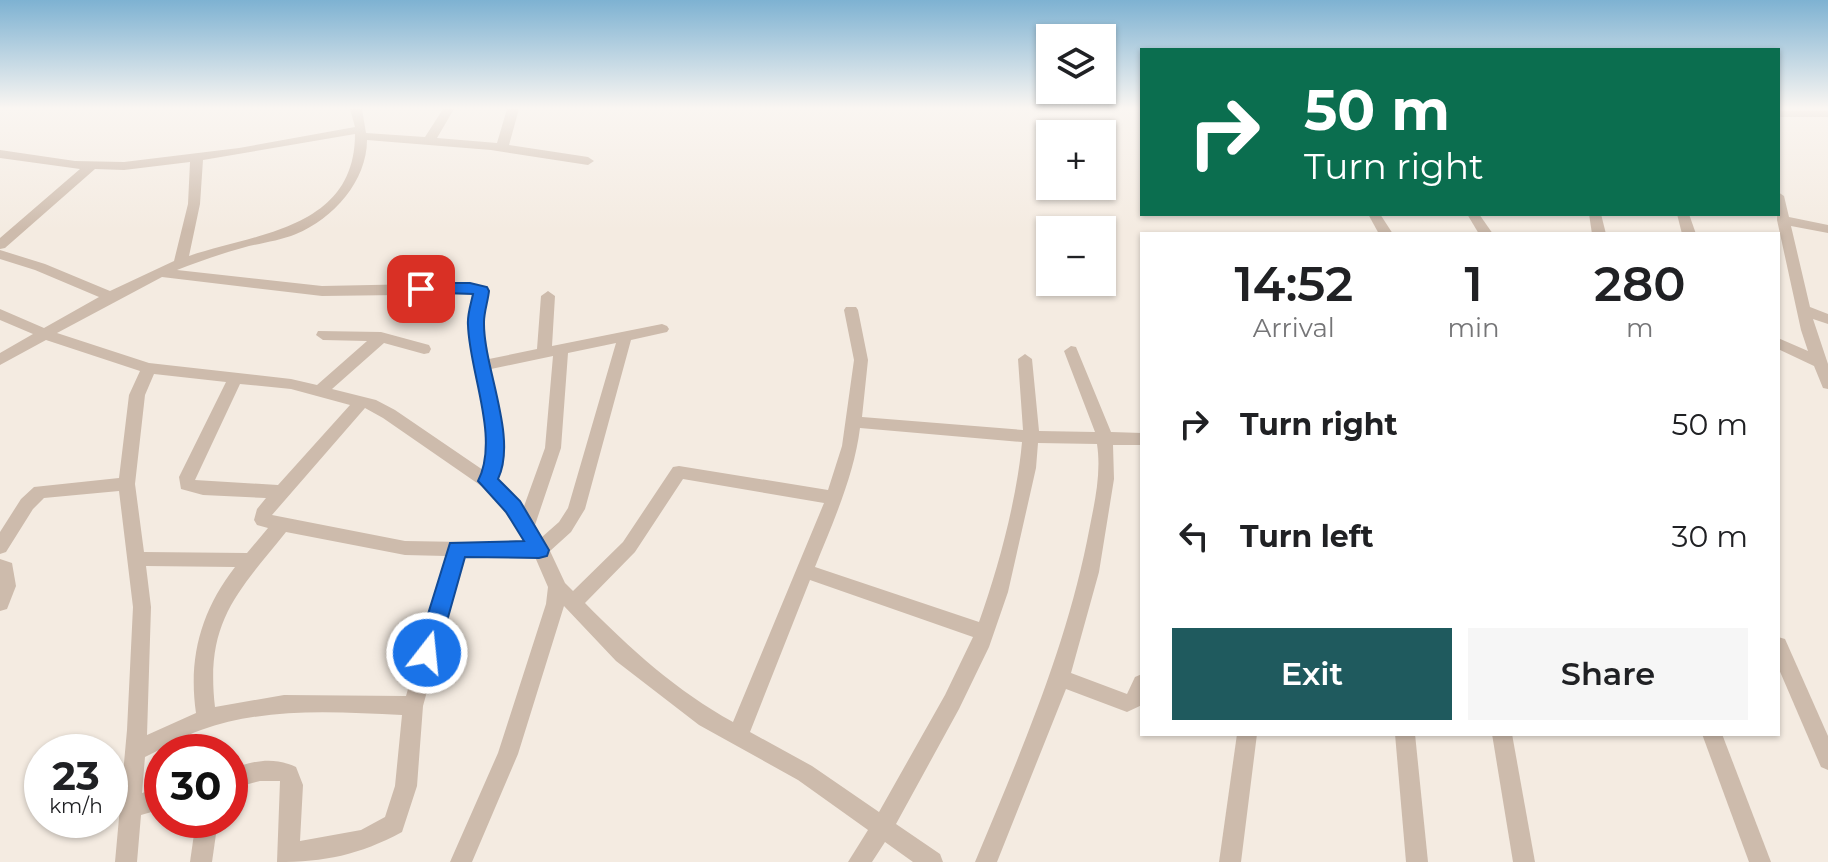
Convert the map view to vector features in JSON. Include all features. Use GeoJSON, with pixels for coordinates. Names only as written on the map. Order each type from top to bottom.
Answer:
{"type":"FeatureCollection","features":[{"type":"Feature","properties":{"kind":"street"},"geometry":{"type":"LineString","coordinates":[[0,154],[91,166],[124,166],[251,149]]}},
{"type":"Feature","properties":{"kind":"street"},"geometry":{"type":"LineString","coordinates":[[0,360],[159,272],[281,235],[311,222],[354,176],[358,149]]}},
{"type":"Feature","properties":{"kind":"street"},"geometry":{"type":"LineString","coordinates":[[510,149],[588,161]]}},
{"type":"Feature","properties":{"kind":"street"},"geometry":{"type":"LineString","coordinates":[[180,264],[196,191],[194,174],[198,157]]}},
{"type":"Feature","properties":{"kind":"street"},"geometry":{"type":"LineString","coordinates":[[0,245],[91,166]]}},
{"type":"Feature","properties":{"kind":"street"},"geometry":{"type":"LineString","coordinates":[[1780,206],[1803,310],[1828,384]]}},
{"type":"Feature","properties":{"kind":"street"},"geometry":{"type":"LineString","coordinates":[[1783,220],[1828,229]]}},
{"type":"Feature","properties":{"kind":"street"},"geometry":{"type":"LineString","coordinates":[[0,254],[111,297]]}},
{"type":"Feature","properties":{"kind":"street"},"geometry":{"type":"LineString","coordinates":[[159,272],[322,291],[477,288],[481,291],[476,324],[484,365],[494,457],[488,481]]}},
{"type":"Feature","properties":{"kind":"street"},"geometry":{"type":"LineString","coordinates":[[526,525],[553,448],[553,350],[548,296]]}},
{"type":"Feature","properties":{"kind":"street"},"geometry":{"type":"LineString","coordinates":[[738,736],[834,498],[854,422],[861,360],[851,310]]}},
{"type":"Feature","properties":{"kind":"street"},"geometry":{"type":"LineString","coordinates":[[1803,310],[1828,319]]}},
{"type":"Feature","properties":{"kind":"street"},"geometry":{"type":"LineString","coordinates":[[0,314],[149,368],[236,377],[320,391],[362,402],[389,414],[488,481],[526,525],[552,571],[557,587],[555,604],[508,754],[461,862]]}},
{"type":"Feature","properties":{"kind":"street"},"geometry":{"type":"LineString","coordinates":[[484,365],[662,329]]}},
{"type":"Feature","properties":{"kind":"street"},"geometry":{"type":"LineString","coordinates":[[323,335],[381,337],[424,349]]}},
{"type":"Feature","properties":{"kind":"street"},"geometry":{"type":"LineString","coordinates":[[362,402],[263,514],[263,520],[405,548],[539,550],[565,527],[576,509],[625,336]]}},
{"type":"Feature","properties":{"kind":"street"},"geometry":{"type":"LineString","coordinates":[[320,391],[381,337]]}},
{"type":"Feature","properties":{"kind":"street"},"geometry":{"type":"LineString","coordinates":[[1780,344],[1820,363]]}},
{"type":"Feature","properties":{"kind":"street"},"geometry":{"type":"LineString","coordinates":[[986,862],[1036,747],[1061,678],[1093,563],[1106,480],[1104,438],[1071,351]]}},
{"type":"Feature","properties":{"kind":"street"},"geometry":{"type":"LineString","coordinates":[[859,862],[883,826],[952,702],[999,592],[1028,468],[1031,437],[1025,359]]}},
{"type":"Feature","properties":{"kind":"street"},"geometry":{"type":"LineString","coordinates":[[126,862],[132,807],[142,607],[127,484],[137,395],[149,368]]}},
{"type":"Feature","properties":{"kind":"street"},"geometry":{"type":"LineString","coordinates":[[236,377],[187,477],[187,484],[203,488],[282,492]]}},
{"type":"Feature","properties":{"kind":"street"},"geometry":{"type":"LineString","coordinates":[[854,422],[1031,437],[1140,439]]}},
{"type":"Feature","properties":{"kind":"street"},"geometry":{"type":"LineString","coordinates":[[572,604],[629,547],[679,472],[834,498]]}},
{"type":"Feature","properties":{"kind":"street"},"geometry":{"type":"LineString","coordinates":[[0,547],[27,504],[40,492],[127,484]]}},
{"type":"Feature","properties":{"kind":"street"},"geometry":{"type":"LineString","coordinates":[[207,718],[202,694],[209,630],[220,603],[281,525]]}},
{"type":"Feature","properties":{"kind":"street"},"geometry":{"type":"LineString","coordinates":[[248,774],[281,769],[289,774],[292,785],[288,858],[364,840],[394,824],[406,786],[413,706],[457,549]]}},
{"type":"Feature","properties":{"kind":"street"},"geometry":{"type":"LineString","coordinates":[[137,559],[253,560]]}},
{"type":"Feature","properties":{"kind":"street"},"geometry":{"type":"LineString","coordinates":[[0,566],[6,568],[9,575],[0,603]]}},
{"type":"Feature","properties":{"kind":"street"},"geometry":{"type":"LineString","coordinates":[[806,571],[984,632]]}},
{"type":"Feature","properties":{"kind":"street"},"geometry":{"type":"LineString","coordinates":[[557,587],[623,655],[706,718],[805,773],[932,862]]}},
{"type":"Feature","properties":{"kind":"street"},"geometry":{"type":"LineString","coordinates":[[1780,650],[1828,760]]}},
{"type":"Feature","properties":{"kind":"street"},"geometry":{"type":"LineString","coordinates":[[1061,678],[1127,703],[1134,701],[1140,688]]}},
{"type":"Feature","properties":{"kind":"street"},"geometry":{"type":"LineString","coordinates":[[135,751],[207,718],[281,705],[413,706]]}},
{"type":"Feature","properties":{"kind":"street"},"geometry":{"type":"LineString","coordinates":[[1230,862],[1247,736]]}},
{"type":"Feature","properties":{"kind":"street"},"geometry":{"type":"LineString","coordinates":[[1405,736],[1417,862]]}},
{"type":"Feature","properties":{"kind":"street"},"geometry":{"type":"LineString","coordinates":[[1502,736],[1524,862]]}},
{"type":"Feature","properties":{"kind":"street"},"geometry":{"type":"LineString","coordinates":[[1713,736],[1760,862]]}},
{"type":"Feature","properties":{"kind":"street"},"geometry":{"type":"LineString","coordinates":[[132,807],[144,803]]}},
{"type":"Feature","properties":{"kind":"street"},"geometry":{"type":"LineString","coordinates":[[201,862],[204,838]]}},
{"type":"Feature","properties":{"kind":"route"},"geometry":{"type":"LineString","coordinates":[[421,289],[477,288],[481,291],[476,324],[490,405],[494,457],[488,481],[513,507],[539,550],[457,549],[427,653]]}}]}
